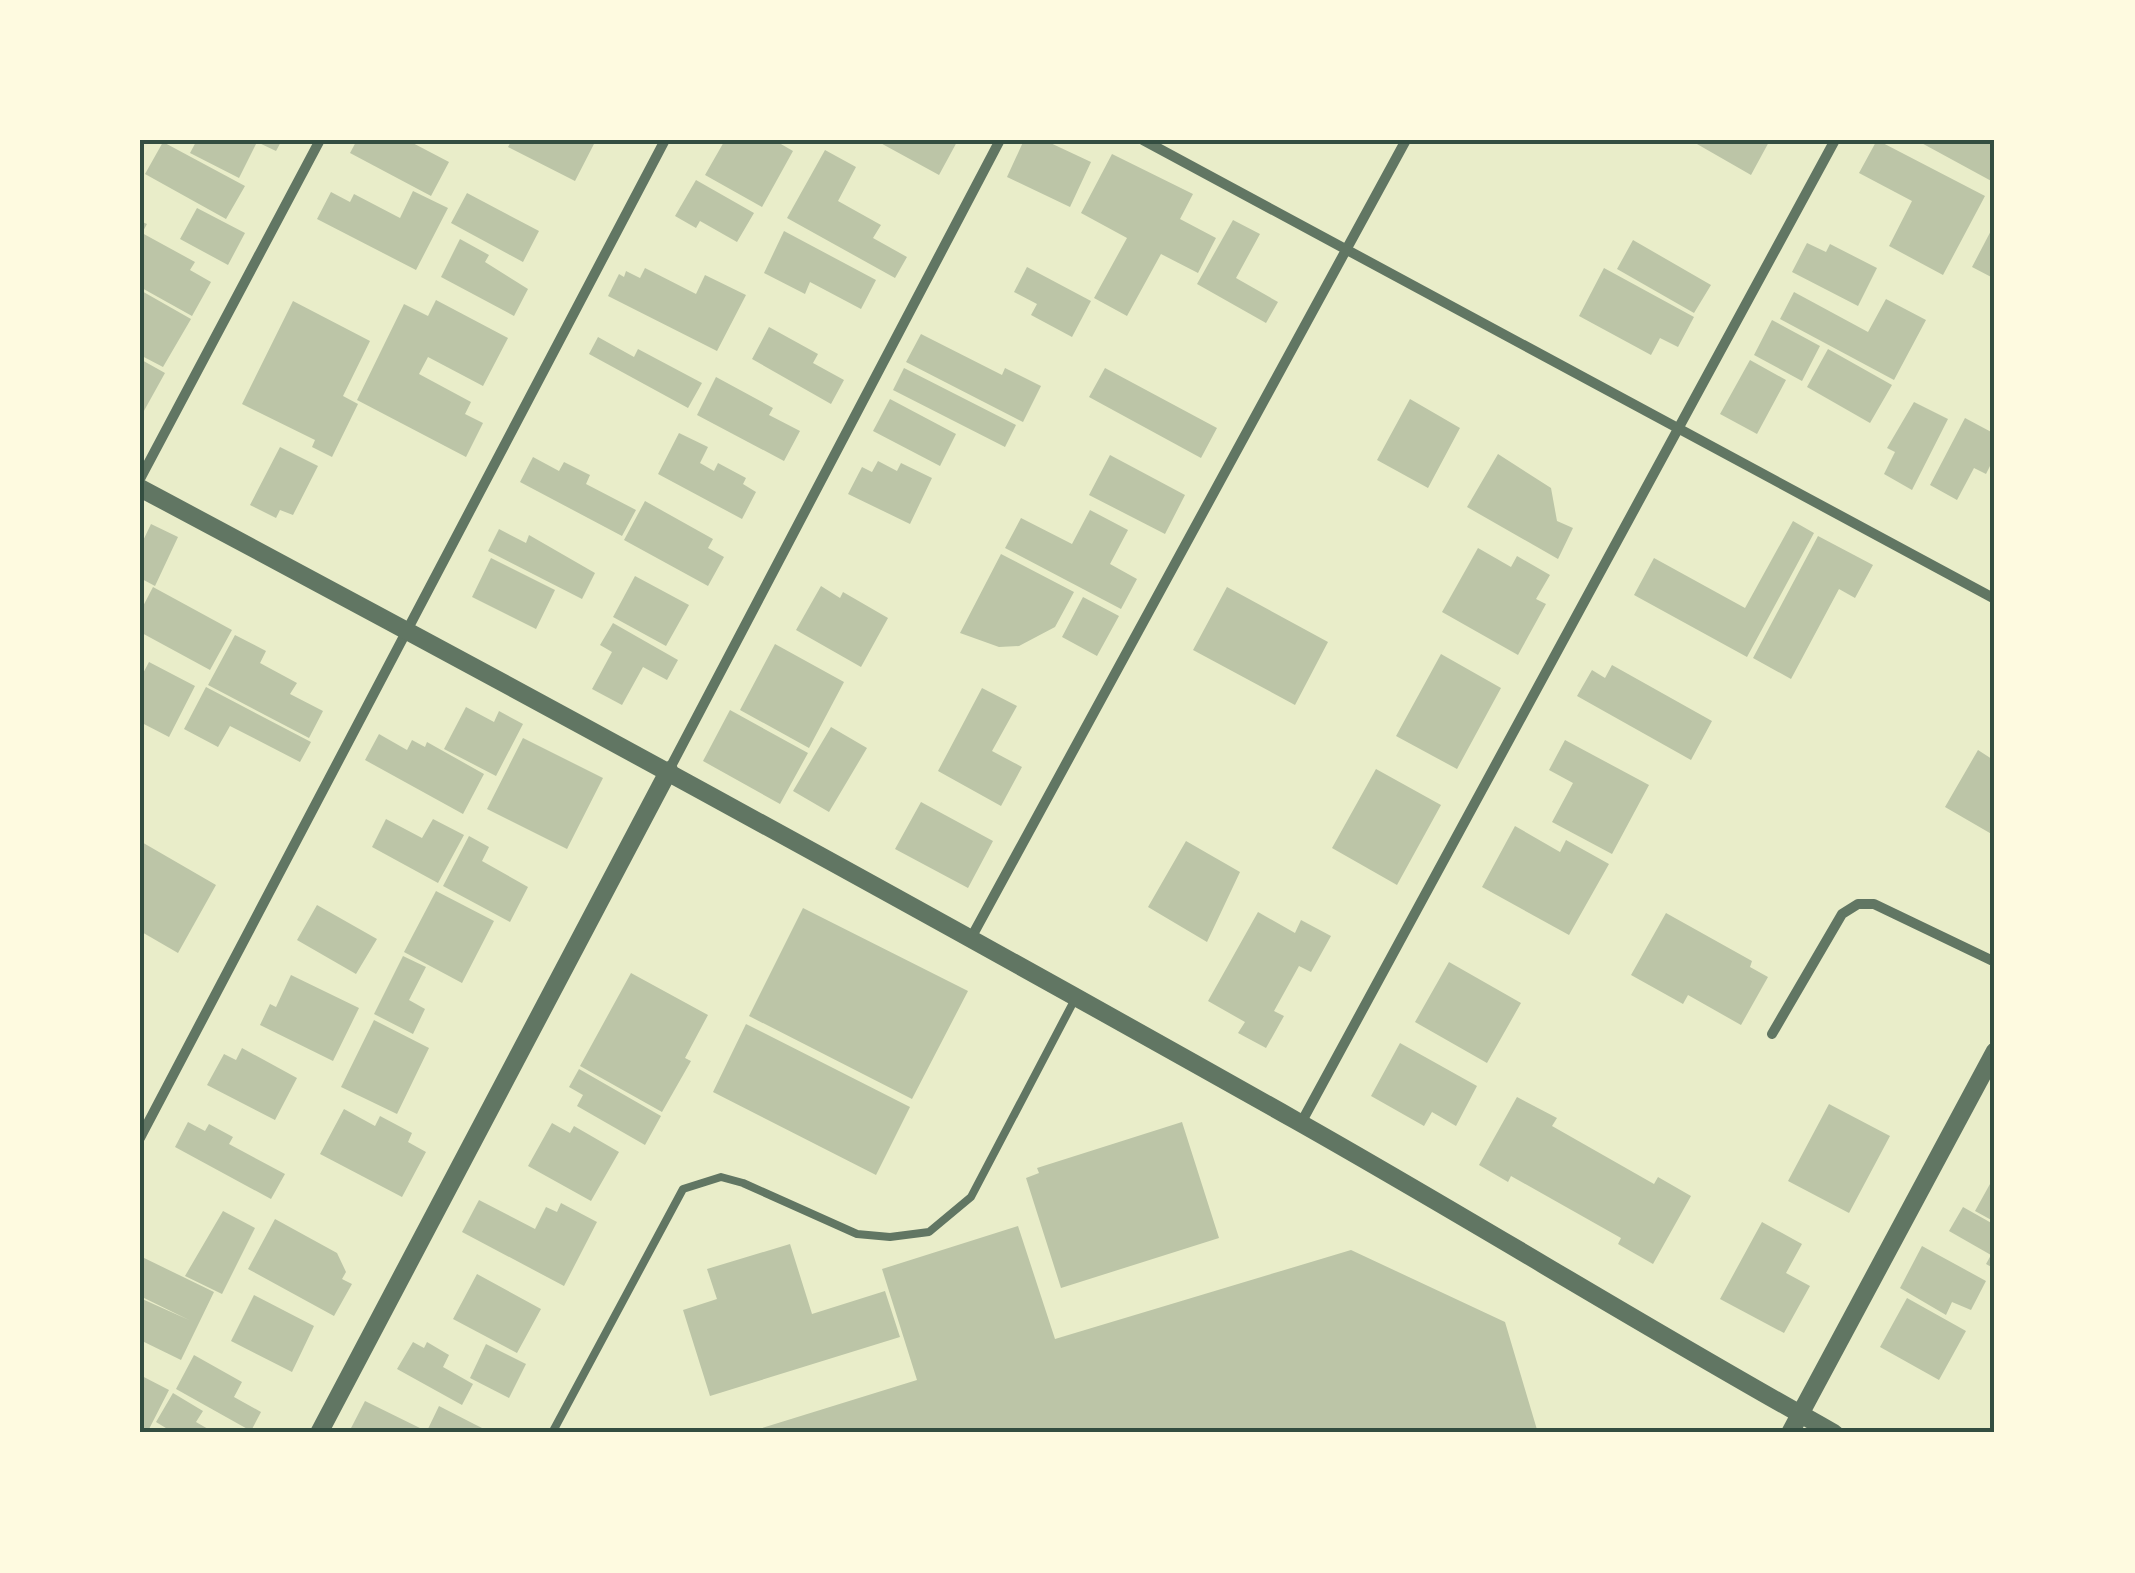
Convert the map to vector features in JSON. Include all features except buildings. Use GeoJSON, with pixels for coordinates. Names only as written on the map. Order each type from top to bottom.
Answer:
{"type":"FeatureCollection","features":[{"type":"Feature","properties":{"kind":"street"},"geometry":{"type":"LineString","coordinates":[[140,479],[320,140]]}},
{"type":"Feature","properties":{"kind":"street"},"geometry":{"type":"LineString","coordinates":[[140,1138],[664,140]]}},
{"type":"Feature","properties":{"kind":"street"},"geometry":{"type":"LineString","coordinates":[[318,1433],[1000,140]]}},
{"type":"Feature","properties":{"kind":"street"},"geometry":{"type":"LineString","coordinates":[[1142,140],[1995,599]]}},
{"type":"Feature","properties":{"kind":"street"},"geometry":{"type":"LineString","coordinates":[[971,938],[1406,140]]}},
{"type":"Feature","properties":{"kind":"street"},"geometry":{"type":"LineString","coordinates":[[1300,1123],[1835,140]]}},
{"type":"Feature","properties":{"kind":"street"},"geometry":{"type":"LineString","coordinates":[[140,488],[669,770],[971,938],[1300,1123],[1834,1433]]}},
{"type":"Feature","properties":{"kind":"street"},"geometry":{"type":"LineString","coordinates":[[1772,1034],[1832,929],[1842,914],[1858,904],[1874,904],[1995,962]]}},
{"type":"Feature","properties":{"kind":"street"},"geometry":{"type":"LineString","coordinates":[[1790,1433],[1995,1052]]}},
{"type":"Feature","properties":{"kind":"lane"},"geometry":{"type":"LineString","coordinates":[[552,1433],[683,1189],[721,1177],[857,1234],[890,1237],[929,1232],[971,1197],[1076,997]]}}]}
